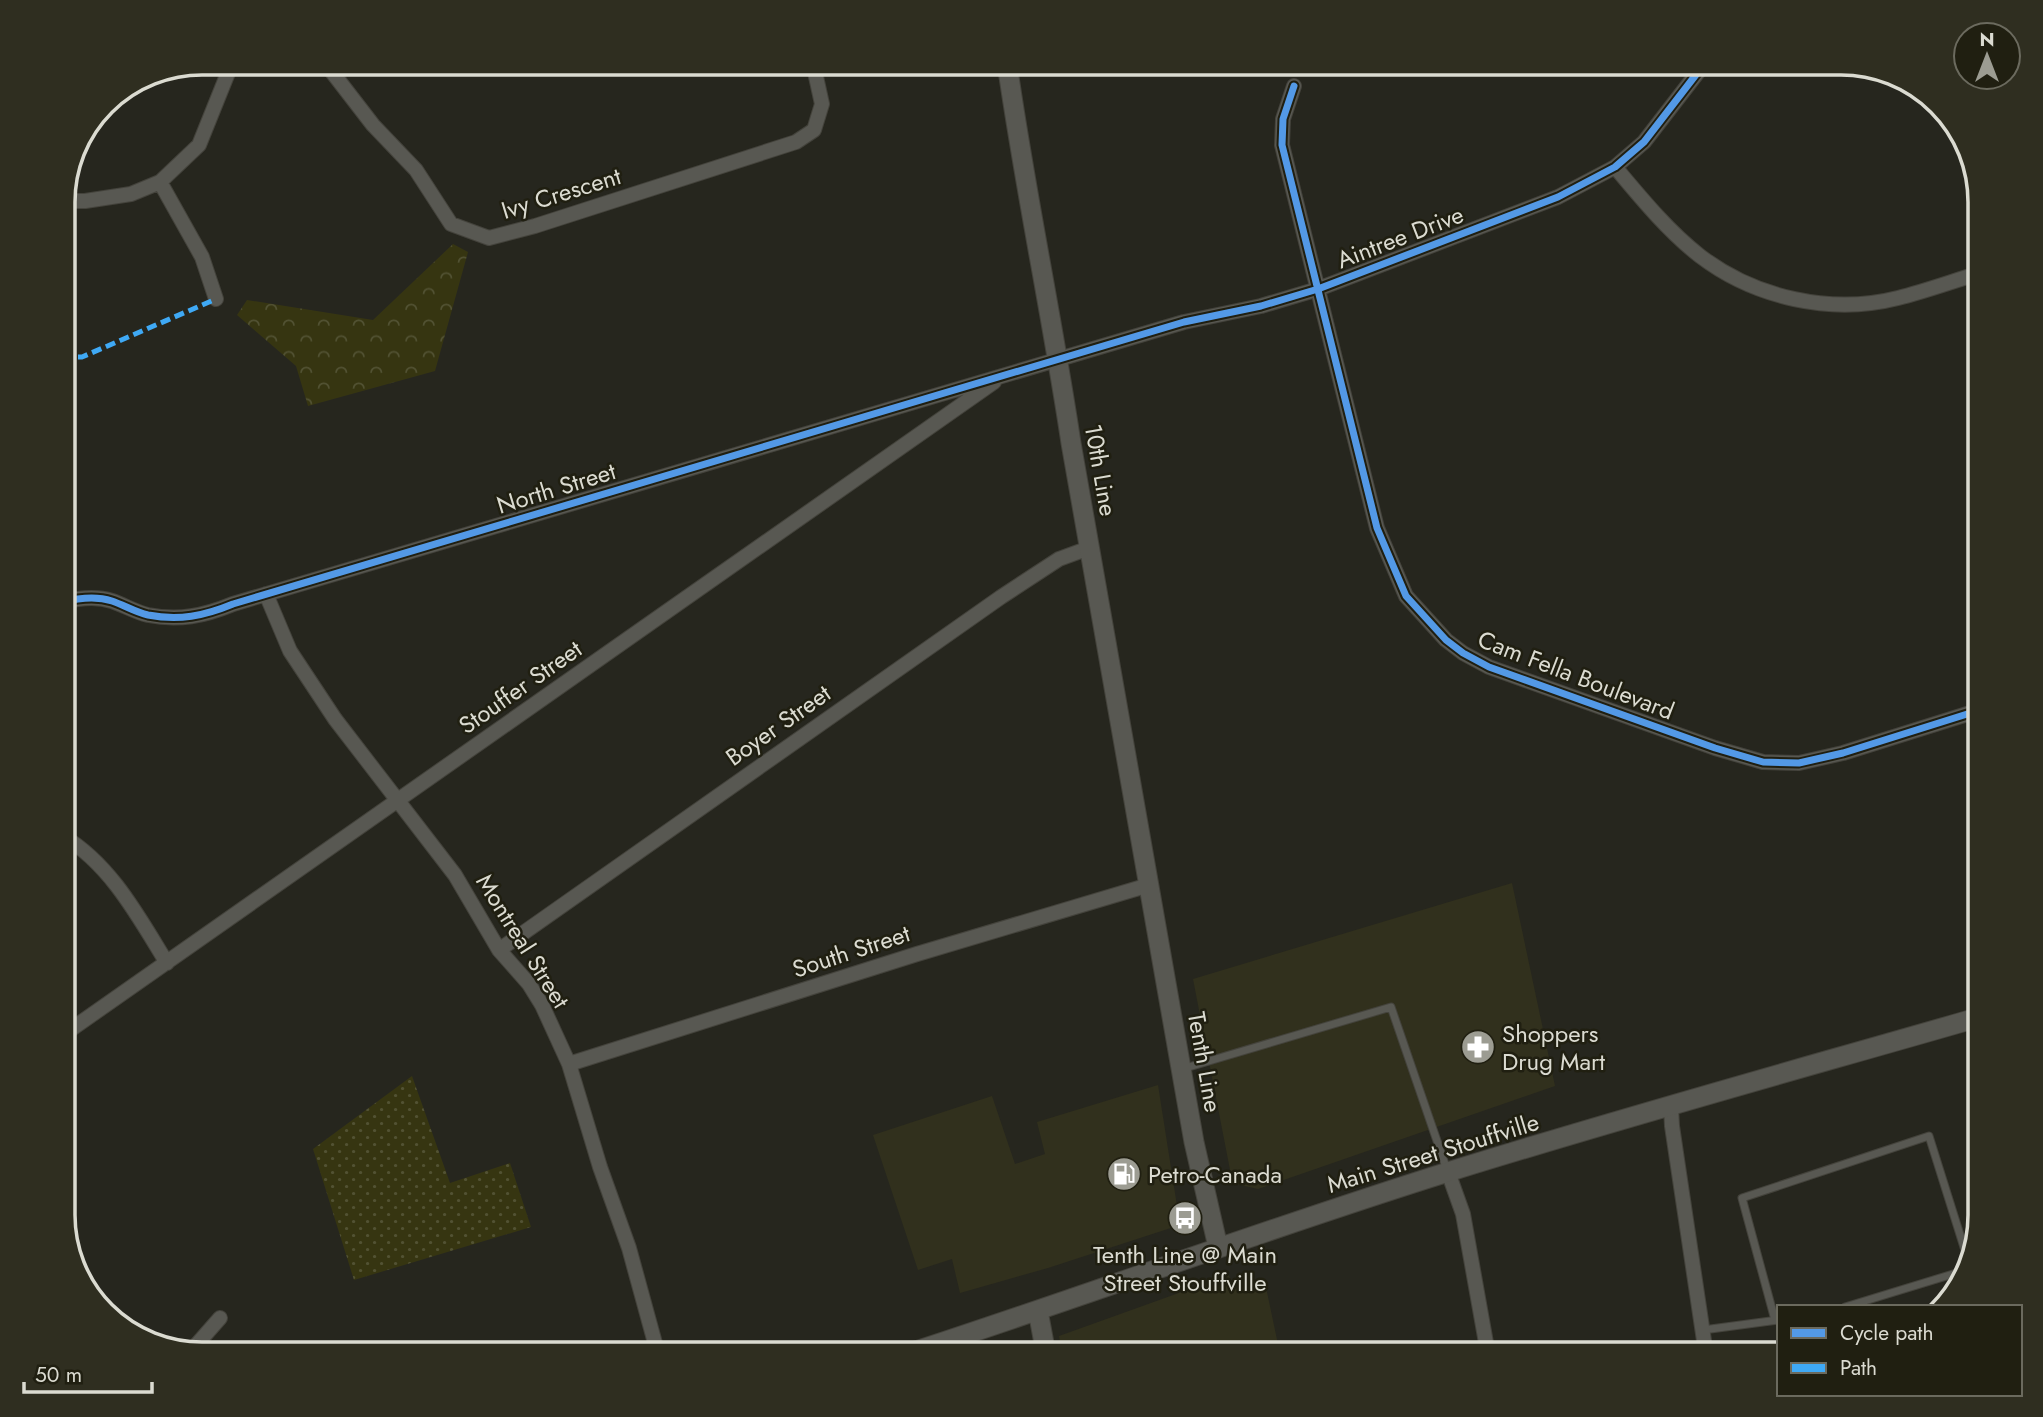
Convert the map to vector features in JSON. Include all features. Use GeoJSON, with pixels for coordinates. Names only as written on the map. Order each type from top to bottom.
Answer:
{"type":"FeatureCollection","features":[{"type":"Feature","properties":{"kind":"main road","name":"10th Line"},"geometry":{"type":"LineString","coordinates":[[1009,76],[1149,885]]}},
{"type":"Feature","properties":{"kind":"main road","name":"Tenth Line"},"geometry":{"type":"LineString","coordinates":[[1149,885],[1194,1142],[1218,1247]]}},
{"type":"Feature","properties":{"kind":"main road","name":"Main Street Stouffville"},"geometry":{"type":"LineString","coordinates":[[944,1342],[1218,1247],[1448,1172],[1968,1020]]}},
{"type":"Feature","properties":{"kind":"main road"},"geometry":{"type":"LineString","coordinates":[[1038,1311],[1044,1342]]}},
{"type":"Feature","properties":{"kind":"street","name":"Aintree Drive"},"geometry":{"type":"LineString","coordinates":[[1059,359],[1184,322],[1261,306],[1318,289],[1558,197],[1615,167],[1644,142],[1695,75]]}},
{"type":"Feature","properties":{"kind":"street"},"geometry":{"type":"LineString","coordinates":[[76,201],[131,194],[160,182],[199,145],[227,76]]}},
{"type":"Feature","properties":{"kind":"street","name":"Ivy Crescent"},"geometry":{"type":"LineString","coordinates":[[334,76],[373,125],[416,170],[451,224],[489,238],[535,226],[796,142],[814,130],[822,104],[816,76]]}},
{"type":"Feature","properties":{"kind":"street","name":"Cam Fella Boulevard"},"geometry":{"type":"LineString","coordinates":[[1294,86],[1283,119],[1282,145],[1377,528],[1406,596],[1446,640],[1489,667],[1715,748],[1763,762],[1799,763],[1843,754],[1968,715]]}},
{"type":"Feature","properties":{"kind":"street"},"geometry":{"type":"LineString","coordinates":[[1615,167],[1652,212],[1700,256],[1748,285],[1791,299],[1837,305],[1896,299],[1968,277]]}},
{"type":"Feature","properties":{"kind":"street"},"geometry":{"type":"LineString","coordinates":[[160,182],[202,257],[216,299]]}},
{"type":"Feature","properties":{"kind":"street","name":"North Street"},"geometry":{"type":"LineString","coordinates":[[76,599],[112,601],[148,615],[189,618],[1059,359]]}},
{"type":"Feature","properties":{"kind":"street","name":"Stouffer Street"},"geometry":{"type":"LineString","coordinates":[[76,1026],[1003,375]]}},
{"type":"Feature","properties":{"kind":"street","name":"Boyer Street"},"geometry":{"type":"LineString","coordinates":[[499,950],[1001,597],[1059,559],[1089,548]]}},
{"type":"Feature","properties":{"kind":"street","name":"Montreal Street"},"geometry":{"type":"LineString","coordinates":[[266,594],[290,651],[335,719],[396,802],[455,875],[499,950],[529,984],[542,1005],[569,1065],[595,1155],[629,1248],[654,1342]]}},
{"type":"Feature","properties":{"kind":"street"},"geometry":{"type":"LineString","coordinates":[[76,845],[101,867],[129,901],[167,963]]}},
{"type":"Feature","properties":{"kind":"street","name":"South Street"},"geometry":{"type":"LineString","coordinates":[[569,1065],[916,954],[1149,885]]}},
{"type":"Feature","properties":{"kind":"street"},"geometry":{"type":"LineString","coordinates":[[1671,1107],[1704,1342]]}},
{"type":"Feature","properties":{"kind":"street"},"geometry":{"type":"LineString","coordinates":[[1448,1172],[1463,1214],[1486,1342]]}},
{"type":"Feature","properties":{"kind":"street"},"geometry":{"type":"LineString","coordinates":[[199,1342],[220,1318]]}},
{"type":"Feature","properties":{"kind":"lane"},"geometry":{"type":"LineString","coordinates":[[1181,1069],[1391,1007],[1448,1172]]}},
{"type":"Feature","properties":{"kind":"lane"},"geometry":{"type":"LineString","coordinates":[[1702,1331],[1777,1320],[1742,1198],[1929,1136],[1964,1246]]}},
{"type":"Feature","properties":{"kind":"lane"},"geometry":{"type":"LineString","coordinates":[[1852,1305],[1953,1274]]}},
{"type":"Feature","properties":{"kind":"shaded area"},"geometry":{"type":"Polygon","coordinates":[[[1512,883],[1555,1086],[1258,1189],[1236,1184],[1231,1175],[1193,979],[1512,883]]]}},
{"type":"Feature","properties":{"kind":"shaded area"},"geometry":{"type":"Polygon","coordinates":[[[1158,1085],[1180,1225],[1048,1268],[960,1293],[952,1259],[918,1270],[873,1135],[992,1096],[1015,1164],[1045,1154],[1037,1122],[1158,1085]]]}},
{"type":"Feature","properties":{"kind":"shaded area"},"geometry":{"type":"Polygon","coordinates":[[[1229,1275],[1233,1290],[1264,1278],[1277,1342],[1060,1342],[1059,1336],[1229,1275]]]}},
{"type":"Feature","properties":{"kind":"green space"},"geometry":{"type":"Polygon","coordinates":[[[453,244],[468,252],[435,371],[308,406],[296,366],[237,315],[247,300],[373,320],[453,244]]]}},
{"type":"Feature","properties":{"kind":"green space"},"geometry":{"type":"Polygon","coordinates":[[[412,1076],[450,1183],[510,1163],[531,1227],[354,1280],[313,1149],[412,1076]]]}},
{"type":"Feature","properties":{"kind":"marked path"},"geometry":{"type":"LineString","coordinates":[[76,357],[82,357],[216,299]]}},
{"type":"Feature","properties":{"kind":"cycle path"},"geometry":{"type":"LineString","coordinates":[[76,600],[100,598],[148,615],[170,618],[212,612],[1184,322],[1261,306],[1318,289],[1558,197],[1615,167],[1644,142],[1696,75]]}},
{"type":"Feature","properties":{"kind":"cycle path"},"geometry":{"type":"LineString","coordinates":[[1294,86],[1283,119],[1282,145],[1377,528],[1406,596],[1446,640],[1489,667],[1715,748],[1763,762],[1799,763],[1843,753],[1968,714]]}},
{"type":"Feature","properties":{"kind":"place","name":"Shoppers Drug Mart"},"geometry":{"type":"Point","coordinates":[1478,1047]}},
{"type":"Feature","properties":{"kind":"place","name":"Petro-Canada"},"geometry":{"type":"Point","coordinates":[1124,1174]}},
{"type":"Feature","properties":{"kind":"place","name":"Tenth Line @ Main Street Stouffville"},"geometry":{"type":"Point","coordinates":[1185,1218]}}]}
